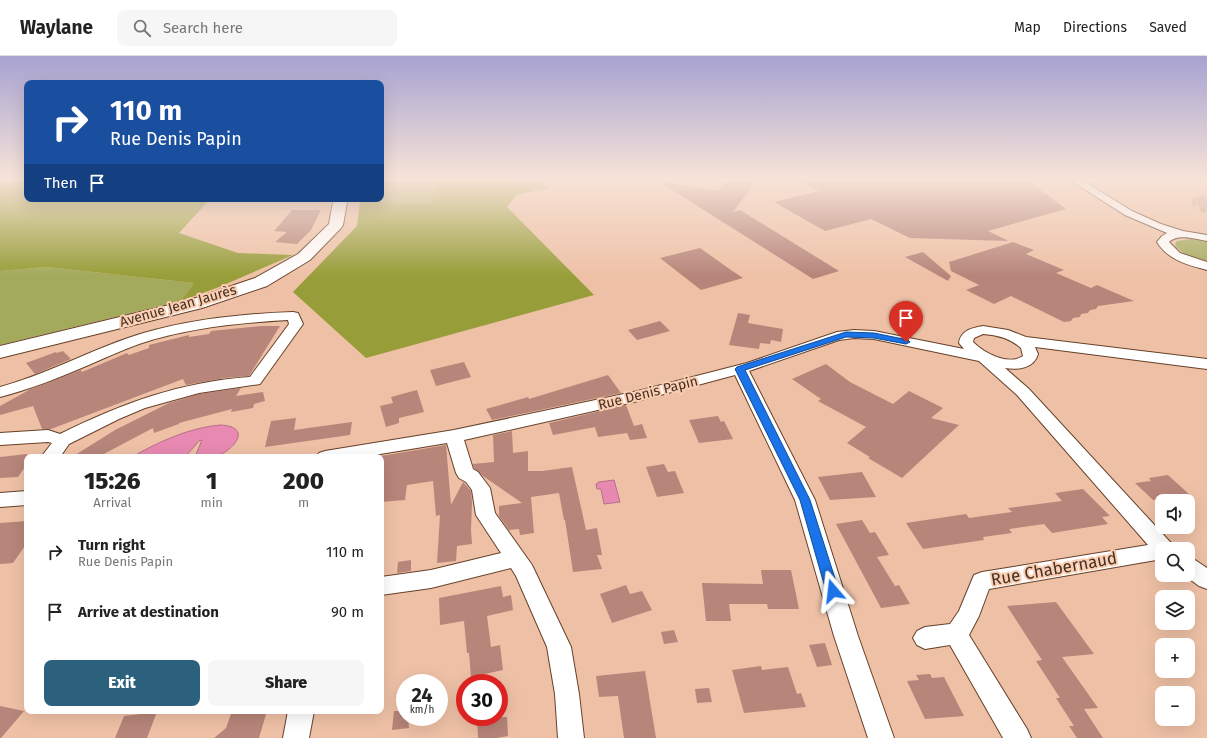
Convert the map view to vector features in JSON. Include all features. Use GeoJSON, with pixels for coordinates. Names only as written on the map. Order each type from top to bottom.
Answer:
{"type":"FeatureCollection","features":[{"type":"Feature","properties":{"kind":"main road","name":"Avenue Jean Jaurès"},"geometry":{"type":"LineString","coordinates":[[0,352],[196,304],[261,282],[304,257],[336,225],[338,212]]}},
{"type":"Feature","properties":{"kind":"street"},"geometry":{"type":"LineString","coordinates":[[1113,212],[1150,230],[1163,241],[1165,247],[1171,252],[1207,266]]}},
{"type":"Feature","properties":{"kind":"street"},"geometry":{"type":"LineString","coordinates":[[1125,212],[1159,227],[1187,235],[1207,238]]}},
{"type":"Feature","properties":{"kind":"street"},"geometry":{"type":"LineString","coordinates":[[1163,241],[1165,238],[1171,236],[1187,235]]}},
{"type":"Feature","properties":{"kind":"street"},"geometry":{"type":"LineString","coordinates":[[0,392],[43,379],[136,340],[178,328],[204,322],[293,316],[296,324],[255,381],[224,384],[166,396],[117,413],[62,440],[52,454]]}},
{"type":"Feature","properties":{"kind":"street"},"geometry":{"type":"LineString","coordinates":[[966,343],[966,338],[969,334],[983,330],[1003,333],[1021,341],[1027,346],[1031,355]]}},
{"type":"Feature","properties":{"kind":"street","name":"Rue Denis Papin"},"geometry":{"type":"LineString","coordinates":[[343,454],[454,436],[638,396],[740,369],[795,352],[837,336],[854,334],[874,335],[944,350],[966,343]]}},
{"type":"Feature","properties":{"kind":"street"},"geometry":{"type":"LineString","coordinates":[[1021,341],[1207,364]]}},
{"type":"Feature","properties":{"kind":"street","name":"Rue Chabernaud"},"geometry":{"type":"LineString","coordinates":[[966,343],[1023,392],[1156,542]]}},
{"type":"Feature","properties":{"kind":"street"},"geometry":{"type":"LineString","coordinates":[[944,350],[984,358],[1000,363],[1017,364],[1029,359],[1031,355]]}},
{"type":"Feature","properties":{"kind":"street"},"geometry":{"type":"LineString","coordinates":[[1031,355],[1095,351]]}},
{"type":"Feature","properties":{"kind":"street"},"geometry":{"type":"LineString","coordinates":[[1017,364],[1017,379],[1023,392]]}},
{"type":"Feature","properties":{"kind":"street"},"geometry":{"type":"LineString","coordinates":[[740,369],[805,500],[881,738]]}},
{"type":"Feature","properties":{"kind":"street"},"geometry":{"type":"LineString","coordinates":[[0,439],[48,436],[62,440]]}},
{"type":"Feature","properties":{"kind":"street"},"geometry":{"type":"LineString","coordinates":[[454,436],[465,473],[472,477],[481,488],[486,515],[525,571],[560,647],[567,694],[571,738]]}},
{"type":"Feature","properties":{"kind":"street","name":"Rue Chabernaud"},"geometry":{"type":"LineString","coordinates":[[956,634],[964,626],[982,581],[1155,551]]}},
{"type":"Feature","properties":{"kind":"street"},"geometry":{"type":"LineString","coordinates":[[384,586],[394,586],[428,579],[515,558]]}},
{"type":"Feature","properties":{"kind":"street"},"geometry":{"type":"LineString","coordinates":[[1195,571],[1207,580]]}},
{"type":"Feature","properties":{"kind":"street"},"geometry":{"type":"LineString","coordinates":[[925,638],[956,634],[1018,738]]}},
{"type":"Feature","properties":{"kind":"street"},"geometry":{"type":"LineString","coordinates":[[296,738],[300,714]]}},
{"type":"Feature","properties":{"kind":"green space"},"geometry":{"type":"Polygon","coordinates":[[[0,212],[198,212],[179,233],[238,253],[293,255],[219,287],[181,301],[194,283],[47,267],[0,271],[0,212]]]}},
{"type":"Feature","properties":{"kind":"green space"},"geometry":{"type":"Polygon","coordinates":[[[359,212],[512,212],[594,295],[366,358],[293,292],[357,226],[359,212]]]}},
{"type":"Feature","properties":{"kind":"green space"},"geometry":{"type":"Polygon","coordinates":[[[1191,239],[1207,241],[1207,261],[1186,255],[1176,247],[1175,244],[1177,241],[1191,239]]]}},
{"type":"Feature","properties":{"kind":"green space"},"geometry":{"type":"Polygon","coordinates":[[[47,267],[194,283],[181,301],[0,345],[0,271],[47,267]]]}},
{"type":"Feature","properties":{"kind":"shaded area"},"geometry":{"type":"Polygon","coordinates":[[[221,425],[231,427],[236,430],[238,434],[234,444],[221,454],[196,454],[202,440],[199,441],[188,454],[138,454],[175,436],[210,426],[221,425]]]}},
{"type":"Feature","properties":{"kind":"shaded area"},"geometry":{"type":"Polygon","coordinates":[[[614,480],[620,502],[604,504],[601,489],[597,489],[596,484],[599,482],[614,480]]]}},
{"type":"Feature","properties":{"kind":"building"},"geometry":{"type":"Polygon","coordinates":[[[290,212],[320,212],[311,230],[297,244],[275,242],[287,232],[274,231],[290,212]]]}},
{"type":"Feature","properties":{"kind":"building"},"geometry":{"type":"Polygon","coordinates":[[[707,212],[743,212],[839,271],[813,279],[707,212]]]}},
{"type":"Feature","properties":{"kind":"building"},"geometry":{"type":"Polygon","coordinates":[[[791,212],[1056,212],[988,231],[1009,241],[910,238],[871,219],[825,231],[791,212]]]}},
{"type":"Feature","properties":{"kind":"building"},"geometry":{"type":"Polygon","coordinates":[[[1013,242],[1034,250],[1026,254],[1064,270],[1056,273],[1091,288],[1097,285],[1134,301],[1098,306],[1096,309],[1090,310],[1088,313],[1081,314],[1080,317],[1064,322],[1011,296],[994,304],[966,290],[979,285],[951,271],[949,262],[1013,242]]]}},
{"type":"Feature","properties":{"kind":"building"},"geometry":{"type":"Polygon","coordinates":[[[700,248],[743,278],[701,290],[660,258],[700,248]]]}},
{"type":"Feature","properties":{"kind":"building"},"geometry":{"type":"Polygon","coordinates":[[[923,252],[951,276],[948,281],[905,257],[923,252]]]}},
{"type":"Feature","properties":{"kind":"building"},"geometry":{"type":"Polygon","coordinates":[[[738,313],[750,315],[748,323],[783,329],[781,342],[771,340],[770,344],[760,343],[759,349],[729,345],[738,313]]]}},
{"type":"Feature","properties":{"kind":"building"},"geometry":{"type":"Polygon","coordinates":[[[660,321],[670,331],[637,340],[628,330],[660,321]]]}},
{"type":"Feature","properties":{"kind":"building"},"geometry":{"type":"Polygon","coordinates":[[[261,326],[280,326],[249,376],[224,378],[186,385],[183,379],[51,429],[42,429],[33,406],[0,415],[0,406],[29,390],[81,370],[82,372],[127,353],[129,355],[149,348],[149,345],[189,335],[189,337],[209,334],[211,331],[261,326]]]}},
{"type":"Feature","properties":{"kind":"building"},"geometry":{"type":"Polygon","coordinates":[[[63,351],[71,359],[35,374],[26,363],[56,352],[63,351]]]}},
{"type":"Feature","properties":{"kind":"building"},"geometry":{"type":"Polygon","coordinates":[[[464,362],[471,377],[436,386],[430,370],[464,362]]]}},
{"type":"Feature","properties":{"kind":"building"},"geometry":{"type":"Polygon","coordinates":[[[826,364],[850,382],[893,404],[909,391],[943,408],[931,418],[959,425],[902,478],[868,458],[870,457],[847,443],[866,427],[818,401],[821,399],[792,379],[826,364]]]}},
{"type":"Feature","properties":{"kind":"building"},"geometry":{"type":"Polygon","coordinates":[[[608,375],[621,393],[492,420],[486,409],[528,397],[529,399],[608,375]]]}},
{"type":"Feature","properties":{"kind":"building"},"geometry":{"type":"Polygon","coordinates":[[[241,388],[236,396],[263,392],[265,401],[254,404],[253,408],[231,412],[232,409],[179,423],[154,433],[153,428],[104,454],[77,454],[115,430],[169,403],[199,394],[241,388]]]}},
{"type":"Feature","properties":{"kind":"building"},"geometry":{"type":"Polygon","coordinates":[[[417,390],[424,412],[399,418],[399,423],[386,427],[380,406],[393,403],[391,397],[417,390]]]}},
{"type":"Feature","properties":{"kind":"building"},"geometry":{"type":"Polygon","coordinates":[[[626,405],[634,426],[642,424],[647,438],[630,440],[627,433],[598,437],[595,427],[553,435],[549,423],[626,405]]]}},
{"type":"Feature","properties":{"kind":"building"},"geometry":{"type":"Polygon","coordinates":[[[718,416],[721,422],[724,421],[733,439],[699,443],[689,420],[718,416]]]}},
{"type":"Feature","properties":{"kind":"building"},"geometry":{"type":"Polygon","coordinates":[[[296,418],[294,430],[352,422],[350,435],[265,447],[271,421],[296,418]]]}},
{"type":"Feature","properties":{"kind":"building"},"geometry":{"type":"Polygon","coordinates":[[[512,431],[513,453],[528,451],[528,471],[542,471],[572,467],[586,530],[597,528],[602,555],[597,555],[602,569],[573,572],[559,493],[531,497],[534,533],[520,535],[519,529],[509,530],[499,516],[499,506],[522,503],[483,476],[474,468],[473,464],[494,462],[493,435],[512,431]]]}},
{"type":"Feature","properties":{"kind":"building"},"geometry":{"type":"Polygon","coordinates":[[[446,445],[451,505],[463,482],[471,491],[472,502],[472,544],[457,546],[456,561],[437,563],[440,515],[436,516],[433,481],[407,485],[405,500],[384,502],[384,455],[446,445]]]}},
{"type":"Feature","properties":{"kind":"building"},"geometry":{"type":"Polygon","coordinates":[[[24,454],[24,468],[18,477],[0,478],[0,457],[24,454]]]}},
{"type":"Feature","properties":{"kind":"building"},"geometry":{"type":"Polygon","coordinates":[[[664,464],[668,472],[675,471],[684,493],[657,497],[646,467],[664,464]]]}},
{"type":"Feature","properties":{"kind":"building"},"geometry":{"type":"Polygon","coordinates":[[[862,472],[876,497],[830,500],[818,477],[862,472]]]}},
{"type":"Feature","properties":{"kind":"building"},"geometry":{"type":"Polygon","coordinates":[[[1168,475],[1189,494],[1155,494],[1155,500],[1153,500],[1135,483],[1151,481],[1149,478],[1168,475]]]}},
{"type":"Feature","properties":{"kind":"building"},"geometry":{"type":"Polygon","coordinates":[[[1083,489],[1110,516],[1102,517],[1108,524],[1052,533],[1044,524],[1009,529],[1012,533],[983,537],[984,540],[923,549],[906,523],[966,514],[969,518],[1012,512],[1008,508],[1062,501],[1055,493],[1083,489]]]}},
{"type":"Feature","properties":{"kind":"building"},"geometry":{"type":"Polygon","coordinates":[[[862,520],[870,533],[875,532],[889,555],[877,557],[895,586],[899,585],[910,604],[881,608],[836,524],[862,520]]]}},
{"type":"Feature","properties":{"kind":"building"},"geometry":{"type":"Polygon","coordinates":[[[24,521],[24,547],[13,563],[0,564],[0,523],[24,521]]]}},
{"type":"Feature","properties":{"kind":"building"},"geometry":{"type":"Polygon","coordinates":[[[411,560],[411,571],[397,573],[398,562],[411,560]]]}},
{"type":"Feature","properties":{"kind":"building"},"geometry":{"type":"Polygon","coordinates":[[[761,570],[791,570],[799,609],[768,609],[767,604],[729,604],[731,621],[706,621],[702,583],[763,584],[761,570]]]}},
{"type":"Feature","properties":{"kind":"building"},"geometry":{"type":"Polygon","coordinates":[[[626,585],[630,594],[642,591],[652,610],[612,623],[600,594],[626,585]]]}},
{"type":"Feature","properties":{"kind":"building"},"geometry":{"type":"Polygon","coordinates":[[[501,586],[503,597],[511,595],[513,610],[487,616],[491,647],[500,645],[503,670],[485,674],[471,674],[464,621],[440,625],[439,598],[501,586]]]}},
{"type":"Feature","properties":{"kind":"building"},"geometry":{"type":"Polygon","coordinates":[[[1056,602],[1094,654],[1062,657],[1098,708],[1084,709],[1103,738],[1077,738],[1069,726],[1074,726],[1056,698],[1060,698],[1036,661],[1042,660],[1007,606],[1056,602]]]}},
{"type":"Feature","properties":{"kind":"building"},"geometry":{"type":"Polygon","coordinates":[[[674,630],[678,642],[664,644],[661,632],[674,630]]]}},
{"type":"Feature","properties":{"kind":"building"},"geometry":{"type":"Polygon","coordinates":[[[825,643],[832,665],[817,667],[809,645],[825,643]]]}},
{"type":"Feature","properties":{"kind":"building"},"geometry":{"type":"Polygon","coordinates":[[[761,666],[762,670],[788,667],[797,694],[801,693],[806,707],[744,713],[732,670],[761,666]]]}},
{"type":"Feature","properties":{"kind":"building"},"geometry":{"type":"Polygon","coordinates":[[[645,671],[656,738],[624,738],[618,696],[599,697],[596,676],[645,671]]]}},
{"type":"Feature","properties":{"kind":"building"},"geometry":{"type":"Polygon","coordinates":[[[930,674],[932,678],[944,677],[964,716],[925,719],[907,681],[919,680],[916,675],[930,674]]]}},
{"type":"Feature","properties":{"kind":"building"},"geometry":{"type":"Polygon","coordinates":[[[709,688],[712,702],[697,703],[695,689],[709,688]]]}},
{"type":"Feature","properties":{"kind":"building"},"geometry":{"type":"Polygon","coordinates":[[[0,706],[24,711],[1,738],[0,738],[0,706]]]}},
{"type":"Feature","properties":{"kind":"building"},"geometry":{"type":"Polygon","coordinates":[[[394,711],[396,711],[396,726],[409,726],[409,728],[392,730],[394,711]]]}},
{"type":"Feature","properties":{"kind":"building"},"geometry":{"type":"Polygon","coordinates":[[[156,714],[147,738],[115,738],[124,716],[156,714]]]}},
{"type":"Feature","properties":{"kind":"building"},"geometry":{"type":"Polygon","coordinates":[[[231,714],[266,714],[259,738],[214,738],[226,728],[231,714]]]}},
{"type":"Feature","properties":{"kind":"building"},"geometry":{"type":"Polygon","coordinates":[[[477,726],[507,726],[508,736],[497,738],[478,738],[477,726]]]}},
{"type":"Feature","properties":{"kind":"route"},"geometry":{"type":"LineString","coordinates":[[833,591],[805,500],[740,369],[795,352],[837,336],[863,334],[906,342]]}}]}
